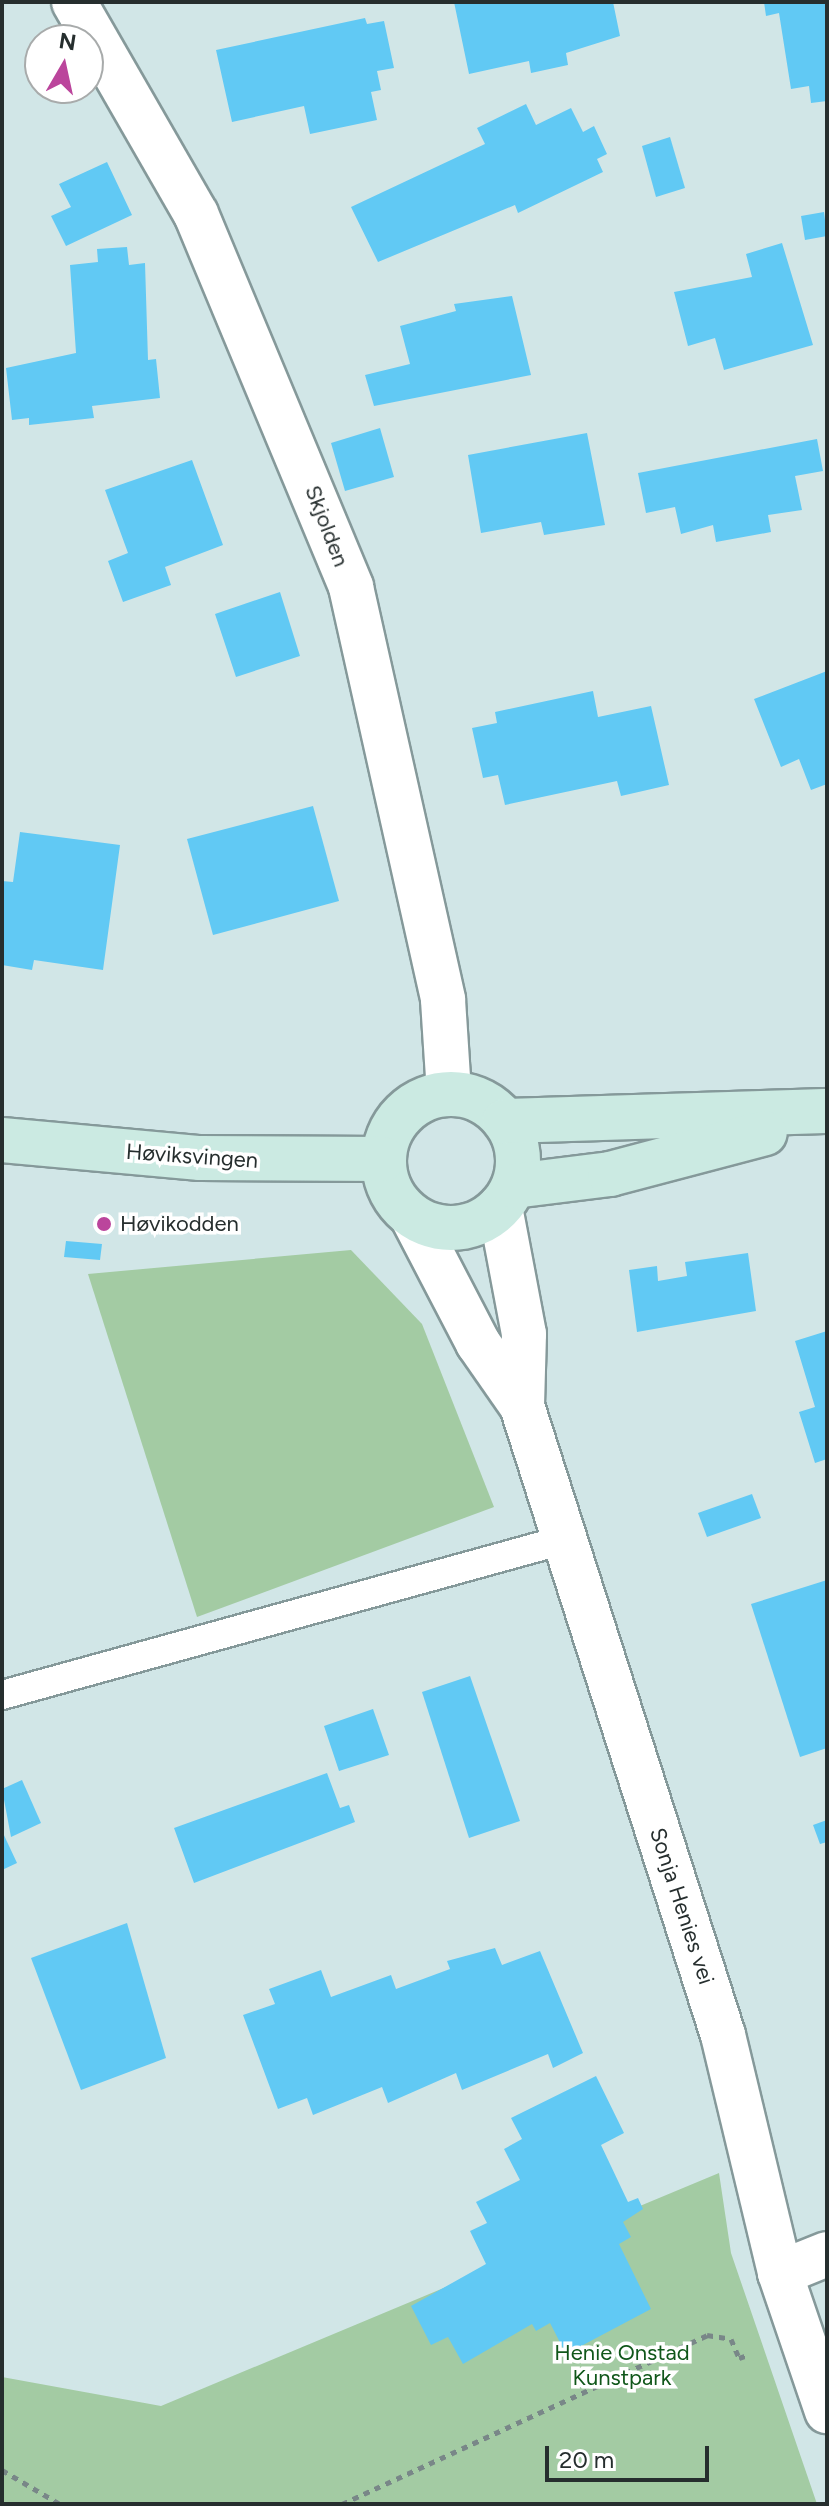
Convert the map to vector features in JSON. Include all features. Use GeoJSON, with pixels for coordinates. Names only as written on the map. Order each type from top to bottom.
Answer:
{"type":"FeatureCollection","features":[{"type":"Feature","properties":{"kind":"main road"},"geometry":{"type":"LineString","coordinates":[[507,1197],[518,1153],[505,1121],[472,1096],[449,1093],[418,1101],[397,1119],[383,1159],[395,1200],[413,1218],[465,1228],[507,1197],[610,1174],[827,1114]]}},
{"type":"Feature","properties":{"kind":"main road"},"geometry":{"type":"LineString","coordinates":[[505,1121],[827,1114]]}},
{"type":"Feature","properties":{"kind":"main road","name":"Høviksvingen"},"geometry":{"type":"LineString","coordinates":[[2,1140],[200,1158],[383,1159]]}},
{"type":"Feature","properties":{"kind":"street","name":"Skjolden"},"geometry":{"type":"LineString","coordinates":[[74,2],[196,214],[351,587],[443,1000],[449,1093]]}},
{"type":"Feature","properties":{"kind":"street","name":"Sonja Henies vei"},"geometry":{"type":"LineString","coordinates":[[507,1197],[524,1334],[522,1406]]}},
{"type":"Feature","properties":{"kind":"street","name":"Sonja Henies vei"},"geometry":{"type":"LineString","coordinates":[[413,1218],[478,1343],[522,1406],[723,2035],[780,2273],[827,2411]]}},
{"type":"Feature","properties":{"kind":"street"},"geometry":{"type":"LineString","coordinates":[[780,2273],[827,2254]]}},
{"type":"Feature","properties":{"kind":"lane"},"geometry":{"type":"LineString","coordinates":[[2,1695],[567,1539]]}},
{"type":"Feature","properties":{"kind":"path"},"geometry":{"type":"LineString","coordinates":[[342,2504],[707,2335],[731,2339],[739,2358],[748,2355]]}},
{"type":"Feature","properties":{"kind":"path"},"geometry":{"type":"LineString","coordinates":[[2,2470],[60,2504]]}},
{"type":"Feature","properties":{"kind":"green space"},"geometry":{"type":"Polygon","coordinates":[[[351,1250],[422,1324],[494,1507],[197,1617],[88,1274],[351,1250]]]}},
{"type":"Feature","properties":{"kind":"green space","name":"Henie Onstad Kunstpark"},"geometry":{"type":"Polygon","coordinates":[[[719,2173],[731,2253],[817,2504],[2,2504],[2,2377],[161,2406],[719,2173]]]}},
{"type":"Feature","properties":{"kind":"building"},"geometry":{"type":"Polygon","coordinates":[[[454,2],[613,2],[620,36],[566,53],[568,65],[531,73],[529,61],[469,74],[454,2]]]}},
{"type":"Feature","properties":{"kind":"building"},"geometry":{"type":"Polygon","coordinates":[[[764,2],[827,2],[827,101],[811,103],[809,86],[791,89],[779,13],[766,16],[764,2]]]}},
{"type":"Feature","properties":{"kind":"building"},"geometry":{"type":"Polygon","coordinates":[[[365,18],[367,24],[384,21],[394,68],[377,71],[381,90],[371,92],[377,120],[310,134],[304,106],[232,122],[216,50],[365,18]]]}},
{"type":"Feature","properties":{"kind":"building"},"geometry":{"type":"Polygon","coordinates":[[[526,104],[536,125],[571,108],[583,132],[594,126],[607,154],[597,159],[603,172],[518,213],[515,205],[378,262],[351,207],[485,144],[477,128],[526,104]]]}},
{"type":"Feature","properties":{"kind":"building"},"geometry":{"type":"Polygon","coordinates":[[[670,137],[685,188],[656,197],[642,146],[670,137]]]}},
{"type":"Feature","properties":{"kind":"building"},"geometry":{"type":"Polygon","coordinates":[[[107,162],[132,215],[66,246],[51,216],[71,207],[59,184],[107,162]]]}},
{"type":"Feature","properties":{"kind":"building"},"geometry":{"type":"Polygon","coordinates":[[[824,212],[827,236],[805,240],[801,216],[824,212]]]}},
{"type":"Feature","properties":{"kind":"building"},"geometry":{"type":"Polygon","coordinates":[[[782,243],[813,345],[724,370],[715,338],[688,346],[674,292],[752,277],[746,254],[782,243]]]}},
{"type":"Feature","properties":{"kind":"building"},"geometry":{"type":"Polygon","coordinates":[[[127,247],[129,265],[145,263],[148,360],[156,359],[160,398],[92,406],[94,418],[29,425],[29,418],[12,420],[6,368],[76,353],[70,265],[98,262],[97,249],[127,247]]]}},
{"type":"Feature","properties":{"kind":"building"},"geometry":{"type":"Polygon","coordinates":[[[512,296],[531,375],[374,406],[365,375],[410,364],[400,326],[456,311],[454,304],[512,296]]]}},
{"type":"Feature","properties":{"kind":"building"},"geometry":{"type":"Polygon","coordinates":[[[380,428],[394,477],[345,491],[331,443],[380,428]]]}},
{"type":"Feature","properties":{"kind":"building"},"geometry":{"type":"Polygon","coordinates":[[[587,433],[605,525],[544,535],[541,522],[481,533],[468,455],[587,433]]]}},
{"type":"Feature","properties":{"kind":"building"},"geometry":{"type":"Polygon","coordinates":[[[817,439],[823,471],[795,476],[802,510],[768,515],[771,532],[716,542],[713,525],[681,534],[675,507],[646,513],[638,473],[817,439]]]}},
{"type":"Feature","properties":{"kind":"building"},"geometry":{"type":"Polygon","coordinates":[[[192,460],[223,545],[165,567],[171,585],[123,602],[108,561],[128,553],[105,490],[192,460]]]}},
{"type":"Feature","properties":{"kind":"building"},"geometry":{"type":"Polygon","coordinates":[[[280,592],[300,656],[236,677],[215,614],[280,592]]]}},
{"type":"Feature","properties":{"kind":"building"},"geometry":{"type":"Polygon","coordinates":[[[827,671],[827,784],[811,790],[799,759],[781,767],[754,699],[827,671]]]}},
{"type":"Feature","properties":{"kind":"building"},"geometry":{"type":"Polygon","coordinates":[[[593,691],[598,717],[651,706],[669,785],[621,796],[617,781],[505,805],[498,775],[483,778],[472,728],[497,723],[495,712],[593,691]]]}},
{"type":"Feature","properties":{"kind":"building"},"geometry":{"type":"Polygon","coordinates":[[[313,806],[339,901],[213,935],[187,839],[313,806]]]}},
{"type":"Feature","properties":{"kind":"building"},"geometry":{"type":"Polygon","coordinates":[[[20,832],[120,845],[103,970],[34,960],[32,970],[2,965],[2,881],[13,882],[20,832]]]}},
{"type":"Feature","properties":{"kind":"building"},"geometry":{"type":"Polygon","coordinates":[[[66,1241],[102,1244],[100,1260],[64,1257],[66,1241]]]}},
{"type":"Feature","properties":{"kind":"building"},"geometry":{"type":"Polygon","coordinates":[[[748,1253],[756,1311],[637,1332],[629,1270],[657,1266],[658,1281],[687,1276],[685,1262],[748,1253]]]}},
{"type":"Feature","properties":{"kind":"building"},"geometry":{"type":"Polygon","coordinates":[[[827,1331],[827,1459],[815,1463],[799,1412],[815,1407],[795,1341],[827,1331]]]}},
{"type":"Feature","properties":{"kind":"building"},"geometry":{"type":"Polygon","coordinates":[[[752,1494],[761,1518],[707,1537],[698,1513],[752,1494]]]}},
{"type":"Feature","properties":{"kind":"building"},"geometry":{"type":"Polygon","coordinates":[[[827,1580],[827,1748],[800,1757],[751,1604],[827,1580]]]}},
{"type":"Feature","properties":{"kind":"building"},"geometry":{"type":"Polygon","coordinates":[[[470,1676],[520,1821],[469,1838],[422,1692],[470,1676]]]}},
{"type":"Feature","properties":{"kind":"building"},"geometry":{"type":"Polygon","coordinates":[[[373,1709],[389,1755],[339,1771],[324,1726],[373,1709]]]}},
{"type":"Feature","properties":{"kind":"building"},"geometry":{"type":"Polygon","coordinates":[[[327,1773],[340,1808],[349,1805],[355,1822],[194,1883],[174,1828],[327,1773]]]}},
{"type":"Feature","properties":{"kind":"building"},"geometry":{"type":"Polygon","coordinates":[[[22,1780],[41,1823],[11,1837],[2,1789],[22,1780]]]}},
{"type":"Feature","properties":{"kind":"building"},"geometry":{"type":"Polygon","coordinates":[[[827,1820],[827,1842],[820,1844],[813,1825],[827,1820]]]}},
{"type":"Feature","properties":{"kind":"building"},"geometry":{"type":"Polygon","coordinates":[[[2,1831],[17,1863],[2,1870],[2,1831]]]}},
{"type":"Feature","properties":{"kind":"building"},"geometry":{"type":"Polygon","coordinates":[[[127,1923],[166,2058],[81,2090],[31,1958],[127,1923]]]}},
{"type":"Feature","properties":{"kind":"building"},"geometry":{"type":"Polygon","coordinates":[[[495,1948],[502,1965],[540,1951],[583,2053],[553,2068],[548,2054],[462,2090],[456,2073],[388,2103],[382,2087],[313,2115],[307,2098],[278,2109],[243,2015],[275,2004],[269,1989],[321,1970],[331,1997],[391,1975],[396,1989],[450,1969],[447,1961],[495,1948]]]}},
{"type":"Feature","properties":{"kind":"building"},"geometry":{"type":"Polygon","coordinates":[[[596,2076],[624,2133],[601,2145],[628,2202],[638,2198],[643,2209],[623,2222],[631,2237],[619,2244],[651,2309],[566,2354],[550,2323],[536,2331],[532,2324],[463,2364],[448,2337],[431,2345],[411,2306],[486,2264],[470,2231],[487,2223],[476,2202],[520,2180],[504,2149],[522,2139],[511,2118],[596,2076]]]}},
{"type":"Feature","properties":{"kind":"place","name":"Høvikodden"},"geometry":{"type":"Point","coordinates":[104,1224]}}]}
